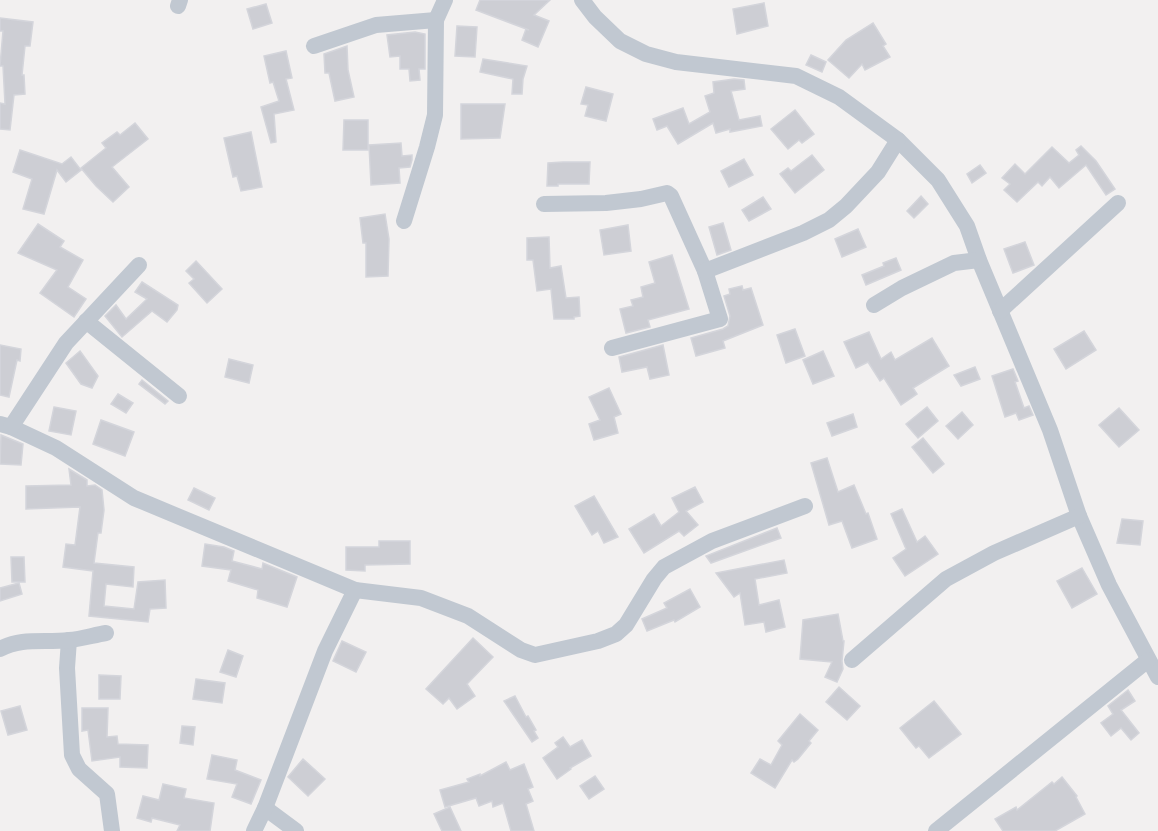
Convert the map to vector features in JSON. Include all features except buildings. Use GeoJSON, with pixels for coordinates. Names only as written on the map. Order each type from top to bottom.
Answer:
{"type":"FeatureCollection","features":[{"type":"Feature","properties":{"kind":"street"},"geometry":{"type":"LineString","coordinates":[[404,221],[435,115],[436,20],[445,0]]}},
{"type":"Feature","properties":{"kind":"street"},"geometry":{"type":"LineString","coordinates":[[582,0],[595,17],[620,41],[646,54],[676,62],[796,76],[839,97],[898,140],[938,180],[967,226],[1050,430],[1079,516],[1109,585],[1158,677]]}},
{"type":"Feature","properties":{"kind":"street"},"geometry":{"type":"LineString","coordinates":[[314,46],[376,25],[436,20]]}},
{"type":"Feature","properties":{"kind":"street"},"geometry":{"type":"LineString","coordinates":[[705,271],[803,233],[829,220],[846,206],[878,172],[898,140]]}},
{"type":"Feature","properties":{"kind":"street"},"geometry":{"type":"LineString","coordinates":[[544,204],[606,203],[667,193],[671,196],[705,271],[720,319],[612,348]]}},
{"type":"Feature","properties":{"kind":"street"},"geometry":{"type":"LineString","coordinates":[[1000,310],[1118,203]]}},
{"type":"Feature","properties":{"kind":"street"},"geometry":{"type":"LineString","coordinates":[[874,305],[902,288],[954,263],[979,260]]}},
{"type":"Feature","properties":{"kind":"street"},"geometry":{"type":"LineString","coordinates":[[140,265],[66,343],[6,425],[56,448],[134,498],[355,590],[421,598],[468,616],[521,650],[535,655],[598,641],[616,634],[626,625],[664,567],[712,541],[805,506]]}},
{"type":"Feature","properties":{"kind":"street"},"geometry":{"type":"LineString","coordinates":[[86,321],[179,396]]}},
{"type":"Feature","properties":{"kind":"street"},"geometry":{"type":"LineString","coordinates":[[852,660],[946,579],[994,553],[1079,516]]}},
{"type":"Feature","properties":{"kind":"street"},"geometry":{"type":"LineString","coordinates":[[254,831],[325,651],[355,590]]}},
{"type":"Feature","properties":{"kind":"street"},"geometry":{"type":"LineString","coordinates":[[0,650],[12,643],[69,640],[106,633]]}},
{"type":"Feature","properties":{"kind":"street"},"geometry":{"type":"LineString","coordinates":[[69,640],[67,678],[72,755],[79,769],[107,794],[112,831]]}},
{"type":"Feature","properties":{"kind":"street"},"geometry":{"type":"LineString","coordinates":[[936,831],[1148,660]]}},
{"type":"Feature","properties":{"kind":"street"},"geometry":{"type":"LineString","coordinates":[[265,808],[296,831]]}}]}
